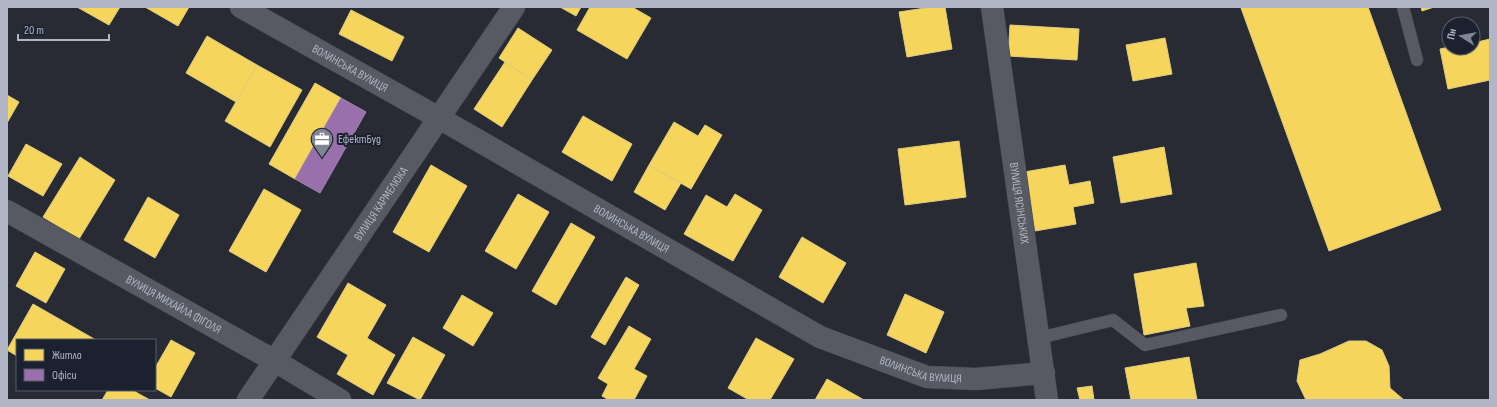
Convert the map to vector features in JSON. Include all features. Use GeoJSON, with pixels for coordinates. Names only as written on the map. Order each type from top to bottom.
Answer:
{"type":"FeatureCollection","features":[{"type":"Feature","properties":{"kind":"street","name":"ВОЛИНСЬКА ВУЛИЦЯ"},"geometry":{"type":"LineString","coordinates":[[241,7],[439,118],[820,337],[927,377],[976,379],[1044,373]]}},
{"type":"Feature","properties":{"kind":"street","name":"ВУЛИЦЯ КАРМЕЛЮКА"},"geometry":{"type":"LineString","coordinates":[[248,400],[514,7]]}},
{"type":"Feature","properties":{"kind":"street","name":"ВУЛИЦЯ ЯСІНСЬКИХ"},"geometry":{"type":"LineString","coordinates":[[992,7],[1047,400]]}},
{"type":"Feature","properties":{"kind":"street","name":"ВУЛИЦЯ МИХАЙЛА ФІГОЛЯ"},"geometry":{"type":"LineString","coordinates":[[7,211],[275,361],[340,400]]}},
{"type":"Feature","properties":{"kind":"lane"},"geometry":{"type":"LineString","coordinates":[[1403,7],[1417,60]]}},
{"type":"Feature","properties":{"kind":"lane"},"geometry":{"type":"LineString","coordinates":[[1039,338],[1113,320],[1145,345],[1281,315]]}},
{"type":"Feature","properties":{"kind":"building: Житло"},"geometry":{"type":"Polygon","coordinates":[[[77,7],[120,7],[109,25],[77,7]]]}},
{"type":"Feature","properties":{"kind":"building: Житло"},"geometry":{"type":"Polygon","coordinates":[[[145,7],[189,7],[178,26],[145,7]]]}},
{"type":"Feature","properties":{"kind":"building: Житло"},"geometry":{"type":"Polygon","coordinates":[[[560,7],[581,7],[576,16],[560,7]]]}},
{"type":"Feature","properties":{"kind":"building: Житло"},"geometry":{"type":"Polygon","coordinates":[[[590,7],[632,7],[651,18],[627,59],[577,30],[590,7]]]}},
{"type":"Feature","properties":{"kind":"building: Житло"},"geometry":{"type":"Polygon","coordinates":[[[932,7],[945,7],[952,49],[907,57],[899,12],[932,7]]]}},
{"type":"Feature","properties":{"kind":"building: Житло"},"geometry":{"type":"Polygon","coordinates":[[[1368,7],[1441,210],[1329,251],[1241,8],[1368,7]]]}},
{"type":"Feature","properties":{"kind":"building: Житло"},"geometry":{"type":"Polygon","coordinates":[[[1421,7],[1434,7],[1422,11],[1421,7]]]}},
{"type":"Feature","properties":{"kind":"building: Житло"},"geometry":{"type":"Polygon","coordinates":[[[351,10],[404,37],[392,61],[339,34],[351,10]]]}},
{"type":"Feature","properties":{"kind":"building: Житло"},"geometry":{"type":"Polygon","coordinates":[[[1010,25],[1079,29],[1077,60],[1008,56],[1010,25]]]}},
{"type":"Feature","properties":{"kind":"building: Житло"},"geometry":{"type":"Polygon","coordinates":[[[518,28],[552,50],[532,80],[499,58],[518,28]]]}},
{"type":"Feature","properties":{"kind":"building: Житло"},"geometry":{"type":"Polygon","coordinates":[[[207,36],[257,65],[236,102],[186,73],[207,36]]]}},
{"type":"Feature","properties":{"kind":"building: Житло"},"geometry":{"type":"Polygon","coordinates":[[[1165,38],[1172,74],[1133,81],[1126,45],[1165,38]]]}},
{"type":"Feature","properties":{"kind":"building: Житло"},"geometry":{"type":"Polygon","coordinates":[[[1490,39],[1490,80],[1448,89],[1441,56],[1481,56],[1481,41],[1490,39]]]}},
{"type":"Feature","properties":{"kind":"building: Житло"},"geometry":{"type":"Polygon","coordinates":[[[505,62],[532,80],[502,127],[474,109],[505,62]]]}},
{"type":"Feature","properties":{"kind":"building: Житло"},"geometry":{"type":"Polygon","coordinates":[[[257,65],[302,90],[270,147],[225,121],[257,65]]]}},
{"type":"Feature","properties":{"kind":"building: Житло"},"geometry":{"type":"Polygon","coordinates":[[[315,83],[341,98],[295,179],[269,164],[315,83]]]}},
{"type":"Feature","properties":{"kind":"building: Житло"},"geometry":{"type":"Polygon","coordinates":[[[7,95],[19,102],[7,123],[7,95]]]}},
{"type":"Feature","properties":{"kind":"building: Житло"},"geometry":{"type":"Polygon","coordinates":[[[583,116],[632,144],[612,181],[562,152],[583,116]]]}},
{"type":"Feature","properties":{"kind":"building: Житло"},"geometry":{"type":"Polygon","coordinates":[[[674,122],[698,136],[705,125],[722,135],[691,189],[649,165],[674,122]]]}},
{"type":"Feature","properties":{"kind":"building: Житло"},"geometry":{"type":"Polygon","coordinates":[[[959,141],[966,197],[905,205],[898,149],[959,141]]]}},
{"type":"Feature","properties":{"kind":"building: Житло"},"geometry":{"type":"Polygon","coordinates":[[[26,144],[62,164],[43,196],[8,176],[26,144]]]}},
{"type":"Feature","properties":{"kind":"building: Житло"},"geometry":{"type":"Polygon","coordinates":[[[1164,147],[1172,194],[1121,203],[1113,157],[1164,147]]]}},
{"type":"Feature","properties":{"kind":"building: Житло"},"geometry":{"type":"Polygon","coordinates":[[[80,157],[115,180],[79,239],[43,217],[80,157]]]}},
{"type":"Feature","properties":{"kind":"building: Житло"},"geometry":{"type":"Polygon","coordinates":[[[431,165],[467,186],[429,252],[393,232],[431,165]]]}},
{"type":"Feature","properties":{"kind":"building: Житло"},"geometry":{"type":"Polygon","coordinates":[[[649,165],[681,183],[665,210],[634,192],[649,165]]]}},
{"type":"Feature","properties":{"kind":"building: Житло"},"geometry":{"type":"Polygon","coordinates":[[[1065,165],[1069,185],[1090,181],[1094,203],[1073,207],[1076,224],[1035,231],[1024,172],[1065,165]]]}},
{"type":"Feature","properties":{"kind":"building: Житло"},"geometry":{"type":"Polygon","coordinates":[[[264,189],[301,210],[266,272],[229,251],[264,189]]]}},
{"type":"Feature","properties":{"kind":"building: Житло"},"geometry":{"type":"Polygon","coordinates":[[[518,194],[549,212],[516,269],[485,251],[518,194]]]}},
{"type":"Feature","properties":{"kind":"building: Житло"},"geometry":{"type":"Polygon","coordinates":[[[735,194],[762,210],[733,261],[684,234],[706,195],[727,207],[735,194]]]}},
{"type":"Feature","properties":{"kind":"building: Житло"},"geometry":{"type":"Polygon","coordinates":[[[148,197],[179,215],[155,258],[124,240],[148,197]]]}},
{"type":"Feature","properties":{"kind":"building: Житло"},"geometry":{"type":"Polygon","coordinates":[[[571,223],[595,237],[556,305],[532,291],[571,223]]]}},
{"type":"Feature","properties":{"kind":"building: Житло"},"geometry":{"type":"Polygon","coordinates":[[[802,237],[846,263],[823,303],[779,277],[802,237]]]}},
{"type":"Feature","properties":{"kind":"building: Житло"},"geometry":{"type":"Polygon","coordinates":[[[35,252],[65,269],[46,303],[16,286],[35,252]]]}},
{"type":"Feature","properties":{"kind":"building: Житло"},"geometry":{"type":"Polygon","coordinates":[[[1196,263],[1204,306],[1186,308],[1190,326],[1144,335],[1134,274],[1196,263]]]}},
{"type":"Feature","properties":{"kind":"building: Житло"},"geometry":{"type":"Polygon","coordinates":[[[626,277],[639,285],[605,345],[591,337],[626,277]]]}},
{"type":"Feature","properties":{"kind":"building: Житло"},"geometry":{"type":"Polygon","coordinates":[[[348,283],[386,305],[367,338],[395,355],[373,395],[337,374],[348,355],[317,337],[348,283]]]}},
{"type":"Feature","properties":{"kind":"building: Житло"},"geometry":{"type":"Polygon","coordinates":[[[905,294],[944,312],[926,353],[887,335],[905,294]]]}},
{"type":"Feature","properties":{"kind":"building: Житло"},"geometry":{"type":"Polygon","coordinates":[[[462,295],[493,313],[473,346],[443,328],[462,295]]]}},
{"type":"Feature","properties":{"kind":"building: Житло"},"geometry":{"type":"Polygon","coordinates":[[[33,304],[94,339],[16,339],[16,355],[7,350],[33,304]]]}},
{"type":"Feature","properties":{"kind":"building: Житло"},"geometry":{"type":"Polygon","coordinates":[[[629,326],[651,339],[634,369],[647,376],[634,400],[609,400],[602,396],[608,384],[598,378],[629,326]]]}},
{"type":"Feature","properties":{"kind":"building: Житло"},"geometry":{"type":"Polygon","coordinates":[[[413,337],[445,355],[420,400],[387,383],[413,337]]]}},
{"type":"Feature","properties":{"kind":"building: Житло"},"geometry":{"type":"Polygon","coordinates":[[[756,338],[794,359],[770,400],[749,400],[728,388],[756,338]]]}},
{"type":"Feature","properties":{"kind":"building: Житло"},"geometry":{"type":"Polygon","coordinates":[[[171,340],[195,353],[171,397],[156,389],[156,366],[171,340]]]}},
{"type":"Feature","properties":{"kind":"building: Житло"},"geometry":{"type":"Polygon","coordinates":[[[1349,341],[1366,341],[1382,350],[1389,366],[1390,388],[1404,400],[1306,400],[1297,381],[1300,360],[1320,354],[1349,341]]]}},
{"type":"Feature","properties":{"kind":"building: Житло"},"geometry":{"type":"Polygon","coordinates":[[[1189,357],[1197,400],[1131,400],[1125,368],[1189,357]]]}},
{"type":"Feature","properties":{"kind":"building: Житло"},"geometry":{"type":"Polygon","coordinates":[[[827,379],[864,400],[815,400],[827,379]]]}},
{"type":"Feature","properties":{"kind":"building: Житло"},"geometry":{"type":"Polygon","coordinates":[[[1092,386],[1094,400],[1080,400],[1077,388],[1092,386]]]}},
{"type":"Feature","properties":{"kind":"building: Житло"},"geometry":{"type":"Polygon","coordinates":[[[107,391],[134,391],[150,400],[102,400],[107,391]]]}},
{"type":"Feature","properties":{"kind":"building: Офіси"},"geometry":{"type":"Polygon","coordinates":[[[341,98],[366,112],[320,193],[295,179],[341,98]]]}},
{"type":"Feature","properties":{"kind":"place","name":"ЕфектБуд"},"geometry":{"type":"Point","coordinates":[322,158]}}]}
